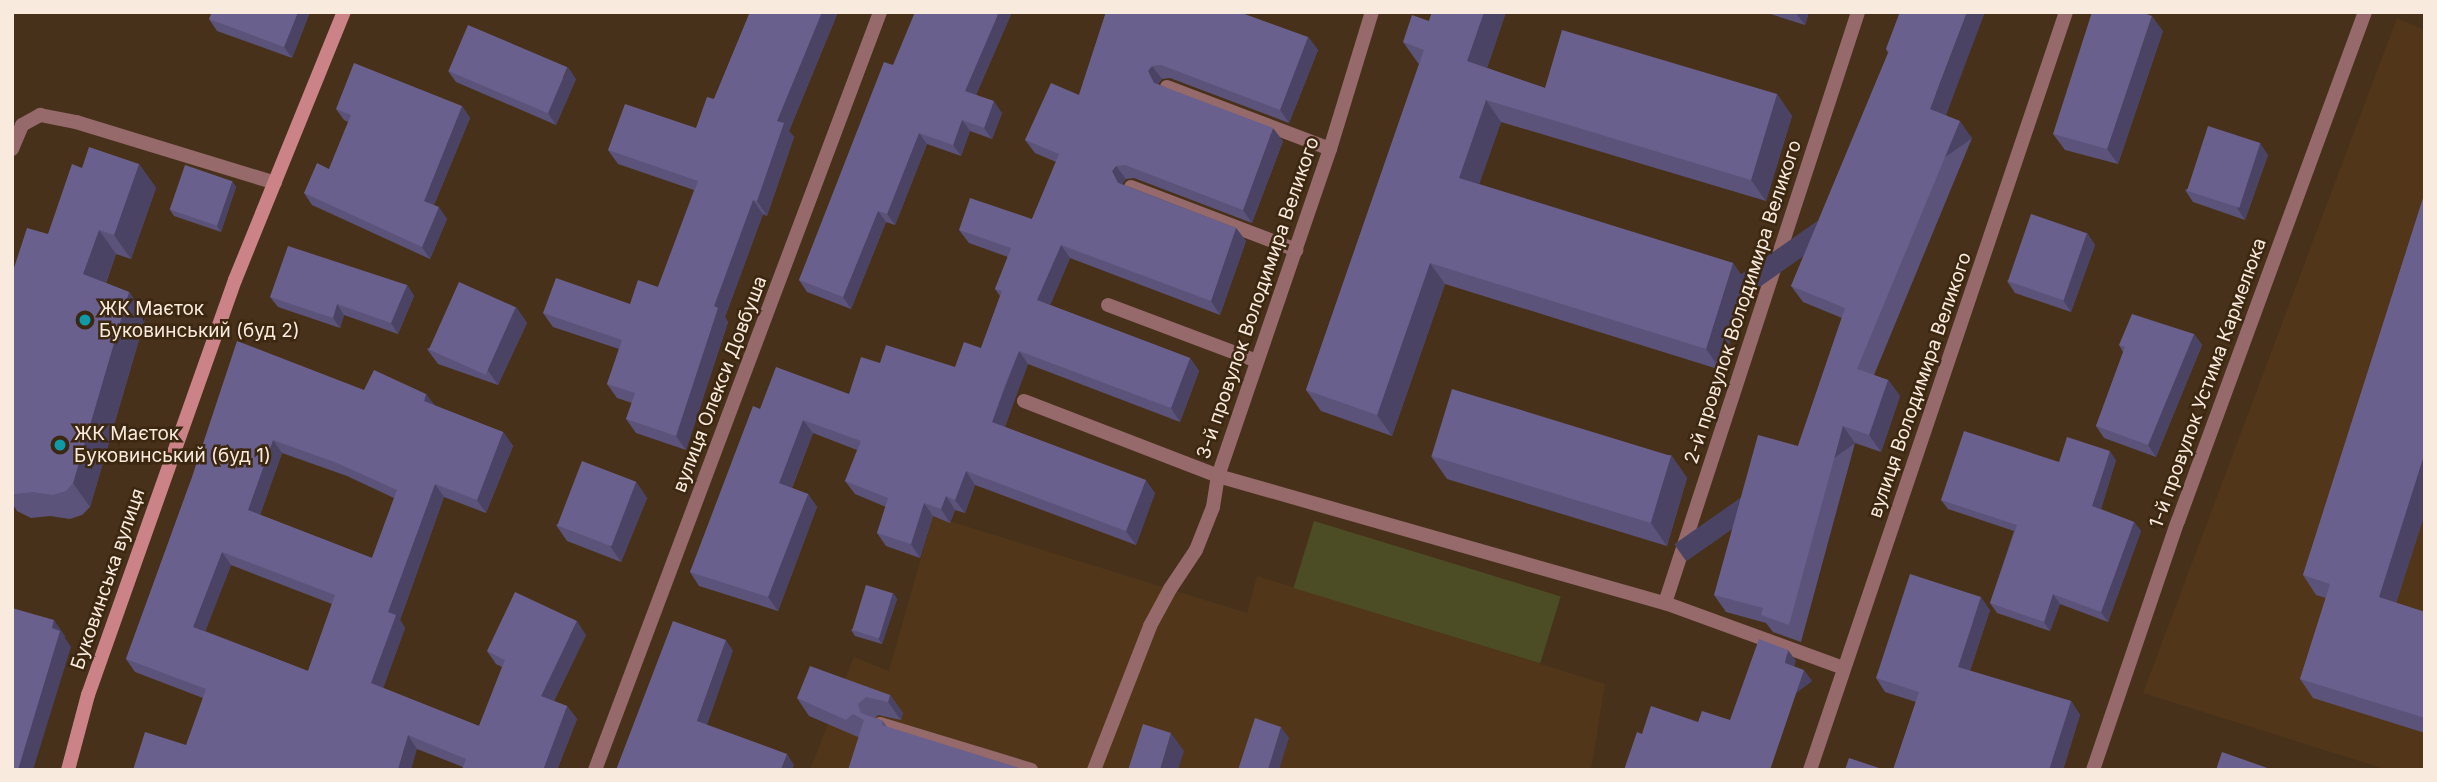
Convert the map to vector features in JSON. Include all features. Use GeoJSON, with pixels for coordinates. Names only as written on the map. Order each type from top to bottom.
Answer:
{"type":"FeatureCollection","features":[{"type":"Feature","properties":{"kind":"street","name":"Буковинська вулиця"},"geometry":{"type":"LineString","coordinates":[[68,770],[88,695],[235,280],[344,12]]}},
{"type":"Feature","properties":{"kind":"street","name":"вулиця Олекси Довбуша"},"geometry":{"type":"LineString","coordinates":[[595,770],[880,12]]}},
{"type":"Feature","properties":{"kind":"street","name":"3-й провулок Володимира Великого"},"geometry":{"type":"LineString","coordinates":[[1094,770],[1150,626],[1196,550],[1213,507],[1218,476],[1330,149],[1371,12]]}},
{"type":"Feature","properties":{"kind":"street","name":"2-й провулок Володимира Великого"},"geometry":{"type":"LineString","coordinates":[[1665,603],[1858,12]]}},
{"type":"Feature","properties":{"kind":"street","name":"вулиця Володимира Великого"},"geometry":{"type":"LineString","coordinates":[[1810,770],[2066,12]]}},
{"type":"Feature","properties":{"kind":"street","name":"1-й провулок Устима Кармелюка"},"geometry":{"type":"LineString","coordinates":[[2093,770],[2178,521],[2365,12]]}},
{"type":"Feature","properties":{"kind":"street"},"geometry":{"type":"LineString","coordinates":[[1167,87],[1330,149]]}},
{"type":"Feature","properties":{"kind":"street"},"geometry":{"type":"LineString","coordinates":[[12,149],[22,125],[40,115],[76,122],[275,183]]}},
{"type":"Feature","properties":{"kind":"street"},"geometry":{"type":"LineString","coordinates":[[1131,187],[1296,250]]}},
{"type":"Feature","properties":{"kind":"street"},"geometry":{"type":"LineString","coordinates":[[1108,305],[1257,361]]}},
{"type":"Feature","properties":{"kind":"street"},"geometry":{"type":"LineString","coordinates":[[1024,401],[1218,476],[1665,603],[1844,668]]}},
{"type":"Feature","properties":{"kind":"street"},"geometry":{"type":"LineString","coordinates":[[880,724],[1031,770]]}},
{"type":"Feature","properties":{"kind":"shaded area"},"geometry":{"type":"Polygon","coordinates":[[[2397,18],[2425,30],[2425,770],[2388,770],[2143,693],[2397,18]]]}},
{"type":"Feature","properties":{"kind":"shaded area"},"geometry":{"type":"Polygon","coordinates":[[[933,516],[1247,613],[1257,576],[1605,684],[1591,770],[810,770],[854,657],[889,671],[933,516]]]}},
{"type":"Feature","properties":{"kind":"shaded area"},"geometry":{"type":"Polygon","coordinates":[[[1314,521],[1561,596],[1540,663],[1294,588],[1314,521]]]}},
{"type":"Feature","properties":{"kind":"building"},"geometry":{"type":"Polygon","coordinates":[[[212,12],[298,12],[284,47],[209,19],[212,12]]]}},
{"type":"Feature","properties":{"kind":"building"},"geometry":{"type":"Polygon","coordinates":[[[750,12],[822,12],[777,121],[784,123],[757,201],[753,200],[714,306],[718,308],[676,436],[626,419],[635,393],[607,384],[622,340],[543,313],[556,278],[630,304],[638,280],[658,287],[698,181],[608,150],[625,104],[696,128],[707,97],[714,99],[750,12]]]}},
{"type":"Feature","properties":{"kind":"building"},"geometry":{"type":"Polygon","coordinates":[[[915,12],[999,12],[965,91],[994,101],[984,128],[962,120],[953,145],[919,133],[887,214],[878,211],[843,297],[799,280],[884,62],[893,65],[915,12]]]}},
{"type":"Feature","properties":{"kind":"building"},"geometry":{"type":"Polygon","coordinates":[[[1106,12],[1239,12],[1308,37],[1280,110],[1161,65],[1152,66],[1148,71],[1154,83],[1273,128],[1243,210],[1125,165],[1116,166],[1112,171],[1118,183],[1236,228],[1211,301],[1061,245],[1037,300],[1190,358],[1171,408],[1019,351],[1005,385],[992,422],[1146,480],[1126,531],[966,471],[955,500],[946,496],[941,509],[924,503],[911,544],[877,533],[888,498],[845,481],[861,441],[803,420],[779,483],[808,494],[768,597],[690,572],[753,406],[760,409],[776,367],[849,394],[861,357],[880,363],[886,345],[955,367],[964,342],[981,348],[1002,291],[995,289],[1011,248],[959,230],[970,198],[1032,219],[1059,154],[1025,140],[1051,83],[1079,95],[1106,12]]]}},
{"type":"Feature","properties":{"kind":"building"},"geometry":{"type":"Polygon","coordinates":[[[1432,12],[1484,12],[1467,61],[1545,88],[1562,30],[1777,94],[1751,180],[1486,100],[1459,178],[1733,263],[1706,349],[1430,263],[1377,415],[1306,390],[1424,50],[1403,42],[1412,15],[1429,21],[1432,12]]]}},
{"type":"Feature","properties":{"kind":"building"},"geometry":{"type":"Polygon","coordinates":[[[1900,12],[1967,12],[1930,109],[1960,121],[1857,369],[1888,380],[1869,435],[1843,426],[1789,625],[1761,615],[1763,608],[1714,595],[1758,435],[1798,446],[1845,308],[1791,286],[1889,51],[1886,49],[1900,12]]]}},
{"type":"Feature","properties":{"kind":"building"},"geometry":{"type":"Polygon","coordinates":[[[2092,12],[2141,12],[2152,16],[2107,149],[2053,134],[2092,12]]]}},
{"type":"Feature","properties":{"kind":"building"},"geometry":{"type":"Polygon","coordinates":[[[468,25],[567,67],[548,113],[448,71],[468,25]]]}},
{"type":"Feature","properties":{"kind":"building"},"geometry":{"type":"Polygon","coordinates":[[[354,63],[462,106],[424,201],[439,207],[422,247],[304,193],[317,163],[329,169],[351,115],[336,109],[354,63]]]}},
{"type":"Feature","properties":{"kind":"building"},"geometry":{"type":"Polygon","coordinates":[[[2208,126],[2260,143],[2239,208],[2187,191],[2208,126]]]}},
{"type":"Feature","properties":{"kind":"building"},"geometry":{"type":"Polygon","coordinates":[[[89,147],[139,164],[114,235],[99,230],[83,274],[129,292],[73,483],[66,491],[53,495],[33,492],[15,494],[12,492],[12,274],[27,228],[48,234],[72,164],[82,168],[89,147]]]}},
{"type":"Feature","properties":{"kind":"building"},"geometry":{"type":"Polygon","coordinates":[[[185,165],[232,181],[217,226],[170,209],[185,165]]]}},
{"type":"Feature","properties":{"kind":"building"},"geometry":{"type":"Polygon","coordinates":[[[2425,192],[2425,452],[2379,597],[2425,612],[2425,718],[2300,679],[2330,584],[2303,575],[2425,192]]]}},
{"type":"Feature","properties":{"kind":"building"},"geometry":{"type":"Polygon","coordinates":[[[2031,214],[2087,233],[2064,300],[2008,281],[2031,214]]]}},
{"type":"Feature","properties":{"kind":"building"},"geometry":{"type":"Polygon","coordinates":[[[288,246],[407,285],[391,323],[337,304],[333,318],[270,297],[288,246]]]}},
{"type":"Feature","properties":{"kind":"building"},"geometry":{"type":"Polygon","coordinates":[[[459,282],[516,307],[486,375],[429,350],[459,282]]]}},
{"type":"Feature","properties":{"kind":"building"},"geometry":{"type":"Polygon","coordinates":[[[2132,314],[2194,334],[2148,445],[2096,426],[2125,347],[2119,345],[2132,314]]]}},
{"type":"Feature","properties":{"kind":"building"},"geometry":{"type":"Polygon","coordinates":[[[237,341],[364,390],[374,370],[426,394],[424,401],[503,432],[477,500],[435,484],[388,612],[396,615],[371,683],[479,726],[505,660],[487,651],[515,592],[577,621],[541,696],[567,706],[543,770],[462,770],[466,759],[408,735],[398,770],[133,770],[145,732],[186,745],[206,689],[126,659],[191,480],[237,341]],[[273,440],[248,510],[372,558],[397,490],[337,463],[273,440]],[[222,552],[193,627],[308,671],[335,595],[222,552]]]}},
{"type":"Feature","properties":{"kind":"building"},"geometry":{"type":"Polygon","coordinates":[[[1452,389],[1671,456],[1651,523],[1432,456],[1452,389]]]}},
{"type":"Feature","properties":{"kind":"building"},"geometry":{"type":"Polygon","coordinates":[[[1964,431],[2059,462],[2067,437],[2110,451],[2092,506],[2134,522],[2101,612],[2053,594],[2044,622],[1990,603],[2017,525],[1941,500],[1964,431]]]}},
{"type":"Feature","properties":{"kind":"building"},"geometry":{"type":"Polygon","coordinates":[[[582,461],[636,482],[611,546],[557,525],[582,461]]]}},
{"type":"Feature","properties":{"kind":"building"},"geometry":{"type":"Polygon","coordinates":[[[1910,574],[1981,597],[1958,667],[2071,701],[2049,770],[1893,770],[1919,692],[1876,678],[1910,574]]]}},
{"type":"Feature","properties":{"kind":"building"},"geometry":{"type":"Polygon","coordinates":[[[866,585],[893,593],[879,638],[852,630],[866,585]]]}},
{"type":"Feature","properties":{"kind":"building"},"geometry":{"type":"Polygon","coordinates":[[[12,608],[54,620],[52,628],[60,631],[18,770],[12,770],[12,608]]]}},
{"type":"Feature","properties":{"kind":"building"},"geometry":{"type":"Polygon","coordinates":[[[673,621],[726,640],[697,721],[787,754],[781,770],[616,770],[673,621]]]}},
{"type":"Feature","properties":{"kind":"building"},"geometry":{"type":"Polygon","coordinates":[[[1759,639],[1788,650],[1785,663],[1804,670],[1770,770],[1624,770],[1637,732],[1642,734],[1651,706],[1698,722],[1702,711],[1730,720],[1759,639]]]}},
{"type":"Feature","properties":{"kind":"building"},"geometry":{"type":"Polygon","coordinates":[[[810,666],[890,695],[888,702],[866,697],[858,704],[861,713],[883,721],[882,725],[1026,770],[848,770],[864,720],[853,714],[846,720],[797,698],[810,666]]]}},
{"type":"Feature","properties":{"kind":"building"},"geometry":{"type":"Polygon","coordinates":[[[1255,718],[1281,727],[1268,770],[1238,770],[1255,718]]]}},
{"type":"Feature","properties":{"kind":"building"},"geometry":{"type":"Polygon","coordinates":[[[1143,724],[1171,733],[1160,770],[1128,770],[1143,724]]]}},
{"type":"Feature","properties":{"kind":"building"},"geometry":{"type":"Polygon","coordinates":[[[2222,752],[2273,770],[2216,770],[2222,752]]]}},
{"type":"Feature","properties":{"kind":"building"},"geometry":{"type":"Polygon","coordinates":[[[1849,758],[1885,770],[1845,770],[1849,758]]]}},
{"type":"Feature","properties":{"kind":"place","name":"ЖК Маєток Буковинський (буд 2)"},"geometry":{"type":"Point","coordinates":[85,320]}},
{"type":"Feature","properties":{"kind":"place","name":"ЖК Маєток Буковинський (буд 1)"},"geometry":{"type":"Point","coordinates":[60,445]}}]}
